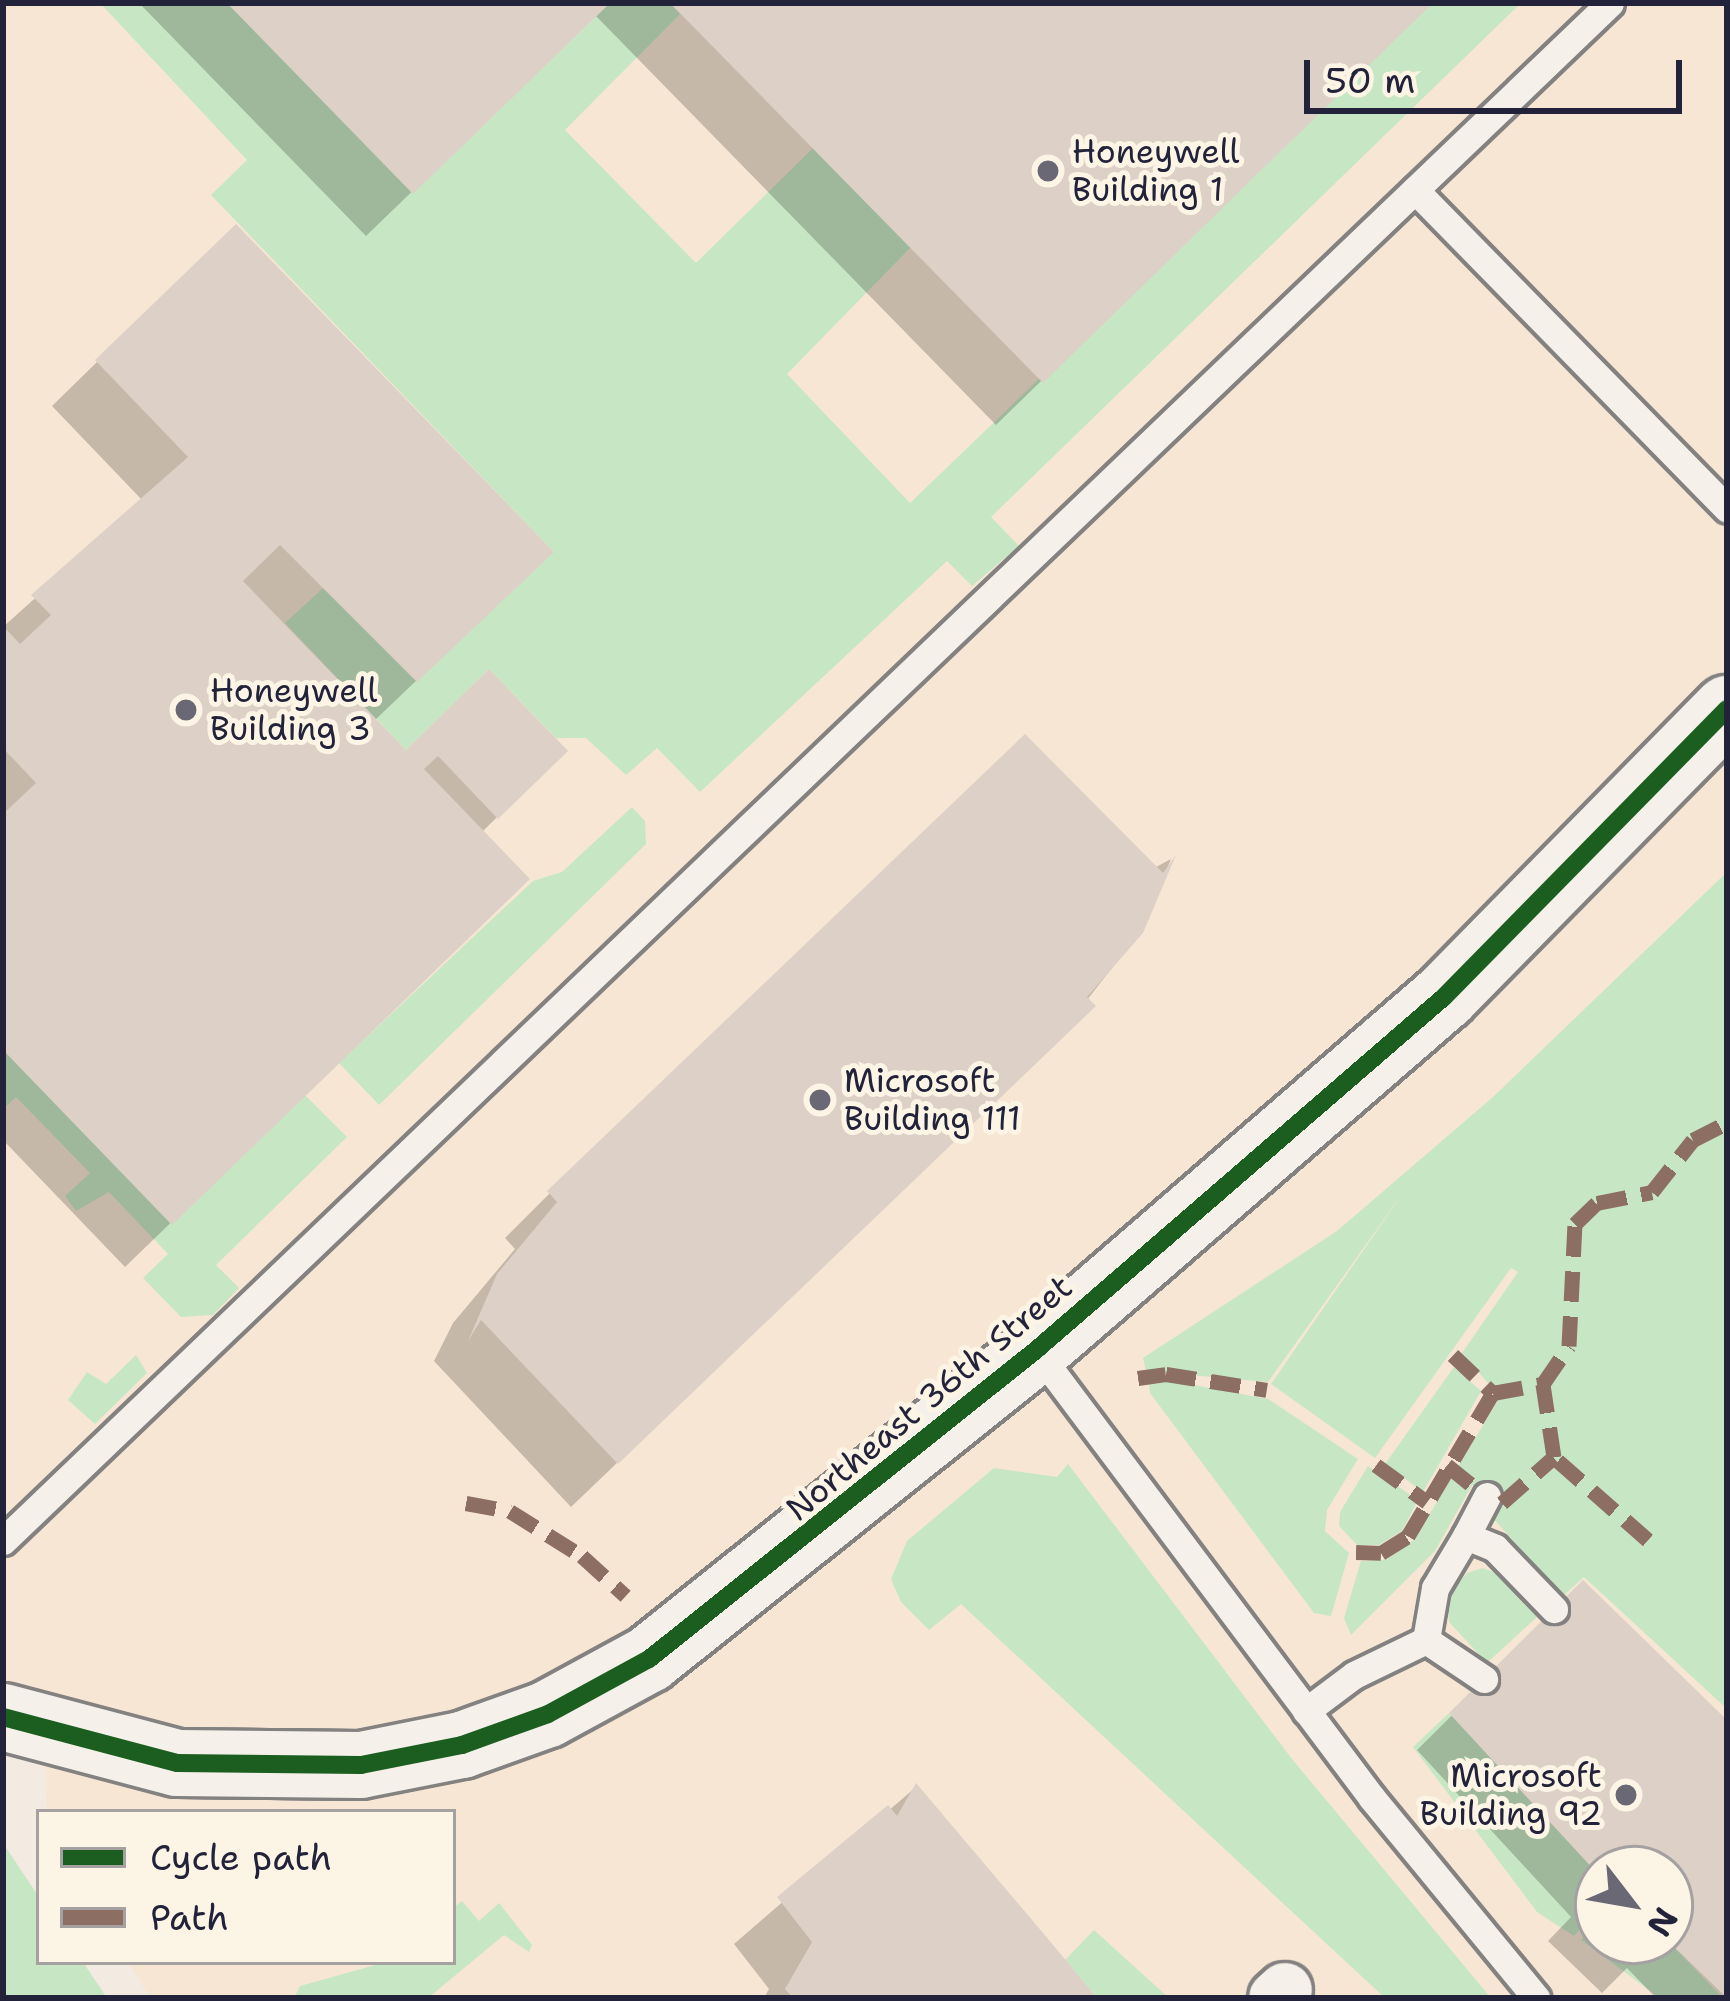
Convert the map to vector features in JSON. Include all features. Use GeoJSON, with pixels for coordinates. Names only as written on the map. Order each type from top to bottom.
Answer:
{"type":"FeatureCollection","features":[{"type":"Feature","properties":{"kind":"street","name":"Northeast 36th Street"},"geometry":{"type":"LineString","coordinates":[[3,1717],[177,1763],[252,1770],[361,1765],[463,1745],[548,1714],[649,1659],[1036,1350],[1444,997],[1727,710]]}},
{"type":"Feature","properties":{"kind":"lane"},"geometry":{"type":"LineString","coordinates":[[3,1541],[1610,3]]}},
{"type":"Feature","properties":{"kind":"lane"},"geometry":{"type":"LineString","coordinates":[[1414,190],[1727,509]]}},
{"type":"Feature","properties":{"kind":"lane"},"geometry":{"type":"LineString","coordinates":[[1036,1350],[1306,1711],[1536,1998]]}},
{"type":"Feature","properties":{"kind":"lane"},"geometry":{"type":"LineString","coordinates":[[1426,1640],[1435,1588],[1487,1496]]}},
{"type":"Feature","properties":{"kind":"lane"},"geometry":{"type":"LineString","coordinates":[[1466,1536],[1495,1548],[1555,1609]]}},
{"type":"Feature","properties":{"kind":"lane"},"geometry":{"type":"LineString","coordinates":[[1306,1711],[1354,1675],[1426,1640]]}},
{"type":"Feature","properties":{"kind":"lane"},"geometry":{"type":"LineString","coordinates":[[1426,1640],[1484,1679]]}},
{"type":"Feature","properties":{"kind":"shaded area"},"geometry":{"type":"Polygon","coordinates":[[[3,3],[1727,3],[1727,1998],[150,1998],[130,1965],[456,1965],[456,1809],[47,1809],[45,1753],[3,1690],[3,3]]]}},
{"type":"Feature","properties":{"kind":"green space"},"geometry":{"type":"Polygon","coordinates":[[[100,3],[227,3],[413,193],[610,3],[670,3],[680,14],[565,130],[696,263],[813,148],[911,247],[787,374],[910,503],[1430,3],[1521,3],[991,517],[1019,546],[972,586],[947,561],[700,792],[657,748],[626,775],[586,738],[556,738],[489,669],[406,750],[285,623],[323,588],[553,551],[211,195],[247,160],[100,3]]]}},
{"type":"Feature","properties":{"kind":"green space"},"geometry":{"type":"Polygon","coordinates":[[[632,807],[645,821],[646,844],[379,1105],[339,1063],[533,881],[562,872],[632,807]]]}},
{"type":"Feature","properties":{"kind":"green space"},"geometry":{"type":"Polygon","coordinates":[[[1727,872],[1727,1709],[1584,1577],[1562,1597],[1493,1518],[1501,1503],[1472,1485],[1435,1551],[1351,1635],[1344,1618],[1361,1561],[1383,1560],[1414,1540],[1500,1397],[1462,1353],[1518,1272],[1511,1268],[1375,1458],[1271,1384],[1405,1190],[1268,1382],[1146,1371],[1143,1358],[1337,1231],[1493,1097],[1727,872]]]}},
{"type":"Feature","properties":{"kind":"green space"},"geometry":{"type":"Polygon","coordinates":[[[3,1050],[305,1095],[347,1137],[216,1265],[239,1288],[213,1315],[181,1317],[143,1278],[168,1254],[109,1192],[76,1211],[65,1196],[90,1173],[16,1097],[3,1109],[3,1050]]]}},
{"type":"Feature","properties":{"kind":"green space"},"geometry":{"type":"Polygon","coordinates":[[[136,1355],[147,1373],[95,1424],[68,1400],[87,1372],[106,1384],[136,1355]]]}},
{"type":"Feature","properties":{"kind":"green space"},"geometry":{"type":"Polygon","coordinates":[[[1454,1367],[1481,1391],[1423,1492],[1385,1464],[1454,1367]]]}},
{"type":"Feature","properties":{"kind":"green space"},"geometry":{"type":"Polygon","coordinates":[[[1168,1380],[1268,1399],[1358,1459],[1327,1510],[1325,1531],[1349,1553],[1331,1616],[1314,1613],[1150,1393],[1149,1382],[1168,1380]]]}},
{"type":"Feature","properties":{"kind":"green space"},"geometry":{"type":"Polygon","coordinates":[[[1068,1464],[1292,1759],[1491,1998],[1385,1998],[961,1604],[929,1630],[901,1602],[891,1579],[907,1541],[994,1468],[1057,1477],[1068,1464]]]}},
{"type":"Feature","properties":{"kind":"green space"},"geometry":{"type":"Polygon","coordinates":[[[1368,1466],[1418,1500],[1402,1531],[1379,1545],[1357,1545],[1339,1526],[1340,1512],[1368,1466]]]}},
{"type":"Feature","properties":{"kind":"green space"},"geometry":{"type":"Polygon","coordinates":[[[1483,1568],[1500,1575],[1537,1617],[1487,1663],[1449,1622],[1447,1597],[1467,1573],[1483,1568]]]}},
{"type":"Feature","properties":{"kind":"green space"},"geometry":{"type":"Polygon","coordinates":[[[1449,1713],[1574,1848],[1574,1936],[1537,1912],[1413,1747],[1449,1713]]]}},
{"type":"Feature","properties":{"kind":"green space"},"geometry":{"type":"Polygon","coordinates":[[[3,1843],[36,1892],[36,1965],[85,1965],[107,1998],[3,1998],[3,1843]]]}},
{"type":"Feature","properties":{"kind":"green space"},"geometry":{"type":"Polygon","coordinates":[[[462,1901],[479,1921],[499,1903],[532,1945],[529,1952],[504,1935],[428,1998],[294,1998],[300,1986],[375,1965],[456,1965],[456,1906],[462,1901]]]}},
{"type":"Feature","properties":{"kind":"green space"},"geometry":{"type":"Polygon","coordinates":[[[1094,1930],[1169,1998],[1097,1998],[1065,1960],[1094,1930]]]}},
{"type":"Feature","properties":{"kind":"green space"},"geometry":{"type":"Polygon","coordinates":[[[1615,1965],[1691,1965],[1723,1998],[1660,1998],[1615,1965]]]}},
{"type":"Feature","properties":{"kind":"building"},"geometry":{"type":"Polygon","coordinates":[[[227,3],[610,3],[413,194],[227,3]]]}},
{"type":"Feature","properties":{"kind":"building","name":"Honeywell Building 1"},"geometry":{"type":"Polygon","coordinates":[[[670,3],[1433,3],[1043,383],[670,3]]]}},
{"type":"Feature","properties":{"kind":"building","name":"Honeywell Building 3"},"geometry":{"type":"Polygon","coordinates":[[[236,224],[554,552],[417,682],[280,545],[243,581],[406,750],[489,669],[568,751],[498,819],[438,756],[424,769],[530,879],[172,1225],[3,1050],[3,814],[36,783],[3,748],[3,626],[20,644],[51,615],[31,595],[188,457],[95,360],[236,224]]]}},
{"type":"Feature","properties":{"kind":"building","name":"Microsoft Building 111"},"geometry":{"type":"Polygon","coordinates":[[[1025,734],[1163,873],[1176,855],[1143,933],[1087,997],[1096,1006],[618,1464],[481,1320],[468,1341],[497,1274],[557,1202],[547,1191],[1025,734]]]}},
{"type":"Feature","properties":{"kind":"building","name":"Microsoft Building 92"},"geometry":{"type":"Polygon","coordinates":[[[1583,1580],[1727,1720],[1727,1998],[1693,1965],[1694,1845],[1574,1848],[1449,1713],[1583,1580]]]}},
{"type":"Feature","properties":{"kind":"building"},"geometry":{"type":"Polygon","coordinates":[[[916,1783],[1097,1998],[793,1998],[785,1989],[812,1942],[777,1897],[888,1805],[897,1816],[916,1783]]]}},
{"type":"Feature","properties":{"kind":"marked path"},"geometry":{"type":"LineString","coordinates":[[1648,1540],[1554,1457],[1543,1384],[1569,1346],[1575,1224],[1597,1203],[1652,1192],[1693,1140],[1727,1123]]}},
{"type":"Feature","properties":{"kind":"marked path"},"geometry":{"type":"LineString","coordinates":[[1453,1355],[1493,1393]]}},
{"type":"Feature","properties":{"kind":"marked path"},"geometry":{"type":"LineString","coordinates":[[1138,1378],[1166,1374],[1267,1390]]}},
{"type":"Feature","properties":{"kind":"marked path"},"geometry":{"type":"LineString","coordinates":[[1356,1552],[1381,1553],[1408,1536],[1493,1393],[1543,1384]]}},
{"type":"Feature","properties":{"kind":"marked path"},"geometry":{"type":"LineString","coordinates":[[1502,1503],[1554,1457]]}},
{"type":"Feature","properties":{"kind":"marked path"},"geometry":{"type":"LineString","coordinates":[[1376,1465],[1427,1502]]}},
{"type":"Feature","properties":{"kind":"marked path"},"geometry":{"type":"LineString","coordinates":[[1447,1465],[1472,1485]]}},
{"type":"Feature","properties":{"kind":"marked path"},"geometry":{"type":"LineString","coordinates":[[466,1503],[510,1511],[582,1556],[626,1596]]}},
{"type":"Feature","properties":{"kind":"cycle path"},"geometry":{"type":"LineString","coordinates":[[3,1717],[177,1763],[361,1765],[462,1745],[548,1714],[649,1659],[1036,1350],[1444,997],[1727,709]]}},
{"type":"Feature","properties":{"kind":"place","name":"Honeywell Building 1"},"geometry":{"type":"Point","coordinates":[1048,171]}},
{"type":"Feature","properties":{"kind":"place","name":"Honeywell Building 3"},"geometry":{"type":"Point","coordinates":[186,710]}},
{"type":"Feature","properties":{"kind":"place","name":"Microsoft Building 111"},"geometry":{"type":"Point","coordinates":[820,1100]}},
{"type":"Feature","properties":{"kind":"place","name":"Microsoft Building 92"},"geometry":{"type":"Point","coordinates":[1626,1795]}}]}
